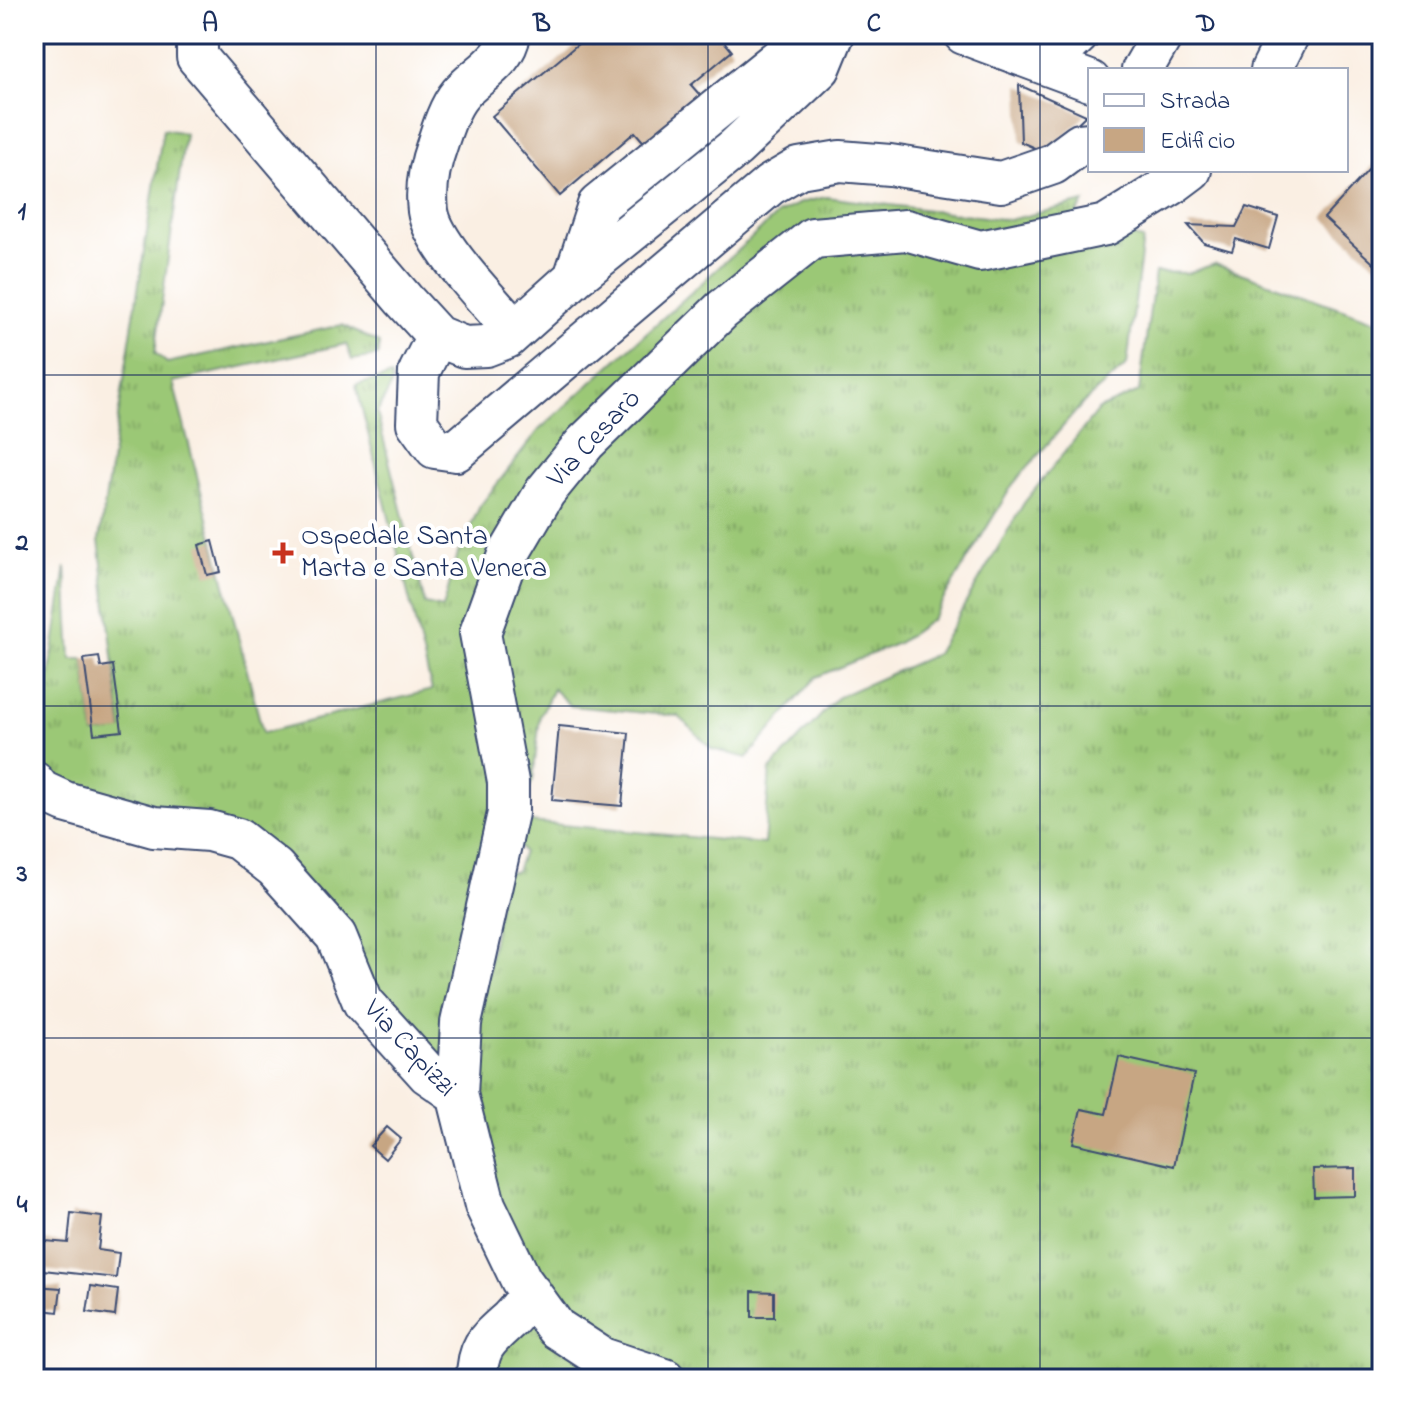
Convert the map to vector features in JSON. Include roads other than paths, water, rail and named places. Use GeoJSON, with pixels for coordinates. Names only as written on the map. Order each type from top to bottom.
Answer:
{"type":"FeatureCollection","features":[{"type":"Feature","properties":{"kind":"street"},"geometry":{"type":"LineString","coordinates":[[197,34],[197,57],[437,336],[464,347],[486,346],[507,338],[574,278],[735,148],[820,68],[834,34]]}},
{"type":"Feature","properties":{"kind":"street"},"geometry":{"type":"LineString","coordinates":[[510,34],[509,42],[493,64],[458,96],[442,131],[427,170],[428,214],[451,257],[521,324],[564,359]]}},
{"type":"Feature","properties":{"kind":"street"},"geometry":{"type":"LineString","coordinates":[[574,278],[598,205],[813,34]]}},
{"type":"Feature","properties":{"kind":"street"},"geometry":{"type":"LineString","coordinates":[[964,34],[1088,80]]}},
{"type":"Feature","properties":{"kind":"street"},"geometry":{"type":"LineString","coordinates":[[1048,64],[1079,34]]}},
{"type":"Feature","properties":{"kind":"street"},"geometry":{"type":"LineString","coordinates":[[1143,68],[1163,34]]}},
{"type":"Feature","properties":{"kind":"street"},"geometry":{"type":"LineString","coordinates":[[1272,68],[1289,34]]}},
{"type":"Feature","properties":{"kind":"street"},"geometry":{"type":"LineString","coordinates":[[437,336],[419,372],[417,423],[435,448],[456,451],[770,185],[799,168],[840,161],[890,165],[1001,182],[1053,164],[1080,144],[1088,143]]}},
{"type":"Feature","properties":{"kind":"street"},"geometry":{"type":"LineString","coordinates":[[735,148],[770,185]]}},
{"type":"Feature","properties":{"kind":"street","name":"Via Cesarò"},"geometry":{"type":"LineString","coordinates":[[457,1094],[461,1023],[508,813],[508,782],[480,633],[508,555],[545,492],[585,443],[722,310],[813,238],[906,230],[980,251],[1106,225],[1188,172]]}},
{"type":"Feature","properties":{"kind":"street","name":"Via Capizzi"},"geometry":{"type":"LineString","coordinates":[[34,782],[41,791],[65,802],[154,827],[209,831],[238,839],[275,868],[336,936],[363,1002],[428,1074],[457,1094],[485,1205],[521,1280],[556,1328],[602,1358],[665,1379]]}},
{"type":"Feature","properties":{"kind":"street"},"geometry":{"type":"LineString","coordinates":[[477,1379],[477,1362],[490,1336],[512,1317],[531,1293]]}},
{"type":"Feature","properties":{"kind":"place","name":"Ospedale Santa Marta e Santa Venera"},"geometry":{"type":"Point","coordinates":[283,553]}}]}
